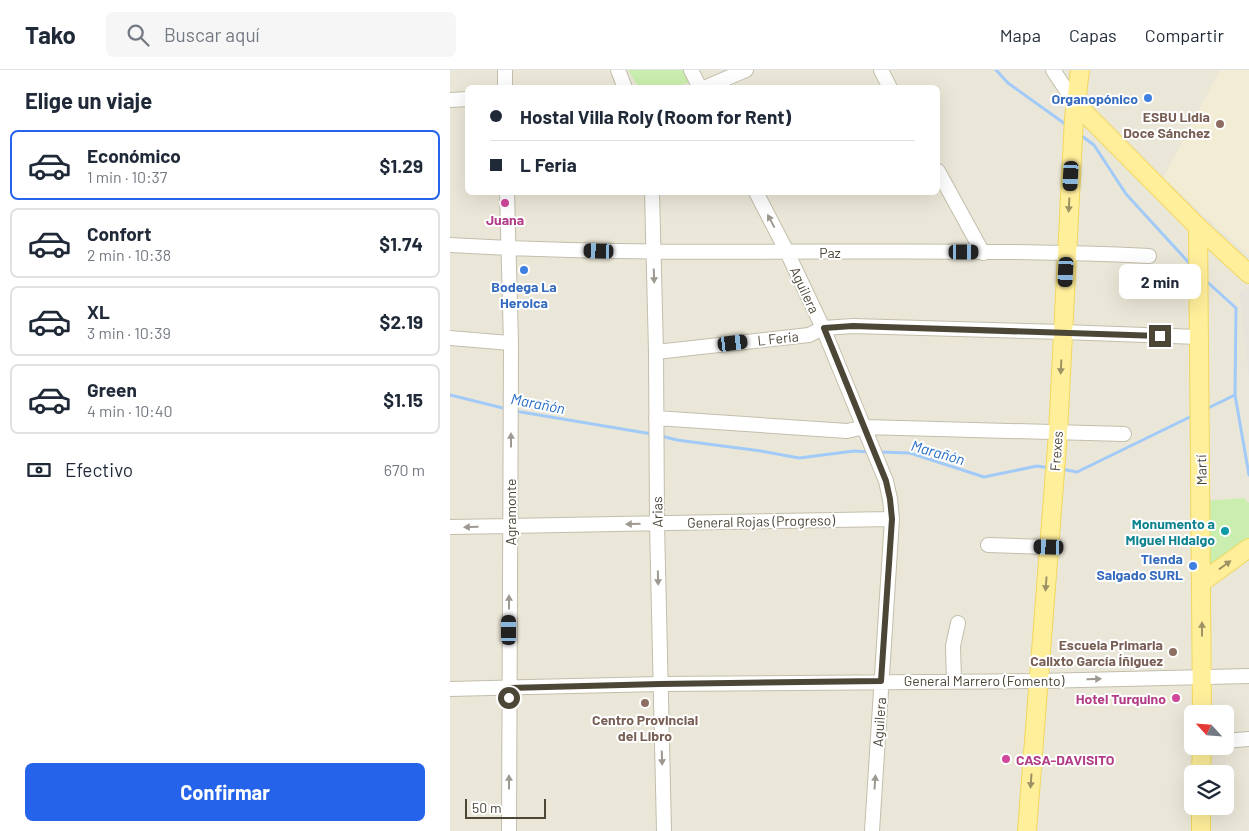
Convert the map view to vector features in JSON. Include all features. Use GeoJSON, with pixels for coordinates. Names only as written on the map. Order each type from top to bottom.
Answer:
{"type":"FeatureCollection","features":[{"type":"Feature","properties":{"kind":"main road","name":"Frexes"},"geometry":{"type":"LineString","coordinates":[[1027,831],[1058,433],[1074,110],[1080,70]]}},
{"type":"Feature","properties":{"kind":"main road"},"geometry":{"type":"LineString","coordinates":[[1074,110],[1249,274]]}},
{"type":"Feature","properties":{"kind":"main road","name":"Martí"},"geometry":{"type":"LineString","coordinates":[[1198,227],[1202,705]]}},
{"type":"Feature","properties":{"kind":"main road"},"geometry":{"type":"LineString","coordinates":[[1199,256],[1225,252]]}},
{"type":"Feature","properties":{"kind":"main road"},"geometry":{"type":"LineString","coordinates":[[1202,582],[1249,548]]}},
{"type":"Feature","properties":{"kind":"main road"},"geometry":{"type":"LineString","coordinates":[[1201,815],[1201,831]]}},
{"type":"Feature","properties":{"kind":"street"},"geometry":{"type":"LineString","coordinates":[[505,70],[505,85]]}},
{"type":"Feature","properties":{"kind":"street"},"geometry":{"type":"LineString","coordinates":[[618,70],[624,85]]}},
{"type":"Feature","properties":{"kind":"street"},"geometry":{"type":"LineString","coordinates":[[691,70],[698,85]]}},
{"type":"Feature","properties":{"kind":"street"},"geometry":{"type":"LineString","coordinates":[[711,85],[746,70]]}},
{"type":"Feature","properties":{"kind":"street"},"geometry":{"type":"LineString","coordinates":[[881,70],[888,85]]}},
{"type":"Feature","properties":{"kind":"street"},"geometry":{"type":"LineString","coordinates":[[1053,70],[1074,110]]}},
{"type":"Feature","properties":{"kind":"street"},"geometry":{"type":"LineString","coordinates":[[450,100],[465,99]]}},
{"type":"Feature","properties":{"kind":"street"},"geometry":{"type":"LineString","coordinates":[[940,175],[983,253]]}},
{"type":"Feature","properties":{"kind":"street","name":"Agramonte"},"geometry":{"type":"LineString","coordinates":[[507,195],[511,343],[509,831]]}},
{"type":"Feature","properties":{"kind":"street","name":"Arias"},"geometry":{"type":"LineString","coordinates":[[652,195],[664,831]]}},
{"type":"Feature","properties":{"kind":"street","name":"Aguilera"},"geometry":{"type":"LineString","coordinates":[[758,195],[788,252],[824,328],[878,459],[890,499],[892,519],[872,831]]}},
{"type":"Feature","properties":{"kind":"street","name":"Paz"},"geometry":{"type":"LineString","coordinates":[[450,245],[508,249],[654,252],[1067,252],[1149,256]]}},
{"type":"Feature","properties":{"kind":"street","name":"L Feria"},"geometry":{"type":"LineString","coordinates":[[656,352],[809,335],[824,328],[853,326],[1199,337]]}},
{"type":"Feature","properties":{"kind":"street"},"geometry":{"type":"LineString","coordinates":[[450,338],[511,343]]}},
{"type":"Feature","properties":{"kind":"street"},"geometry":{"type":"LineString","coordinates":[[656,421],[847,431],[865,427],[1124,434]]}},
{"type":"Feature","properties":{"kind":"street","name":"General Rojas (Progreso)"},"geometry":{"type":"LineString","coordinates":[[450,527],[892,519]]}},
{"type":"Feature","properties":{"kind":"street"},"geometry":{"type":"LineString","coordinates":[[988,545],[1049,547]]}},
{"type":"Feature","properties":{"kind":"street"},"geometry":{"type":"LineString","coordinates":[[954,681],[953,646],[958,623]]}},
{"type":"Feature","properties":{"kind":"street","name":"General Marrero (Fomento)"},"geometry":{"type":"LineString","coordinates":[[450,689],[660,684],[1039,681],[1249,676]]}},
{"type":"Feature","properties":{"kind":"street"},"geometry":{"type":"LineString","coordinates":[[1234,741],[1249,739]]}},
{"type":"Feature","properties":{"kind":"shaded area"},"geometry":{"type":"Polygon","coordinates":[[[450,70],[1249,70],[1249,831],[450,831],[450,70]]]}},
{"type":"Feature","properties":{"kind":"shaded area","name":"ESBU Lidia Doce Sánchez"},"geometry":{"type":"Polygon","coordinates":[[[1220,70],[1249,70],[1249,256],[1163,178],[1220,70]]]}},
{"type":"Feature","properties":{"kind":"shaded area"},"geometry":{"type":"Polygon","coordinates":[[[1249,287],[1249,379],[1239,292],[1249,287]]]}},
{"type":"Feature","properties":{"kind":"green space"},"geometry":{"type":"Polygon","coordinates":[[[628,70],[683,70],[690,82],[681,85],[637,85],[628,70]]]}},
{"type":"Feature","properties":{"kind":"green space"},"geometry":{"type":"Polygon","coordinates":[[[1244,498],[1249,503],[1249,538],[1207,570],[1203,501],[1244,498]]]}},
{"type":"Feature","properties":{"kind":"waterway"},"geometry":{"type":"LineString","coordinates":[[996,70],[1008,83],[1068,126]]}},
{"type":"Feature","properties":{"kind":"waterway"},"geometry":{"type":"LineString","coordinates":[[1079,134],[1094,145],[1126,194],[1191,265]]}},
{"type":"Feature","properties":{"kind":"waterway"},"geometry":{"type":"LineString","coordinates":[[1204,279],[1236,308],[1235,395],[1249,475]]}},
{"type":"Feature","properties":{"kind":"waterway","name":"Marañón"},"geometry":{"type":"LineString","coordinates":[[450,395],[507,409]]}},
{"type":"Feature","properties":{"kind":"waterway","name":"Marañón"},"geometry":{"type":"LineString","coordinates":[[1206,409],[1235,395]]}},
{"type":"Feature","properties":{"kind":"waterway","name":"Marañón"},"geometry":{"type":"LineString","coordinates":[[515,411],[652,434]]}},
{"type":"Feature","properties":{"kind":"waterway","name":"Marañón"},"geometry":{"type":"LineString","coordinates":[[1061,469],[1077,472],[1194,415]]}},
{"type":"Feature","properties":{"kind":"waterway","name":"Marañón"},"geometry":{"type":"LineString","coordinates":[[661,436],[799,458],[854,451],[870,452]]}},
{"type":"Feature","properties":{"kind":"waterway","name":"Marañón"},"geometry":{"type":"LineString","coordinates":[[878,452],[910,453],[984,477],[1037,466],[1050,468]]}},
{"type":"Feature","properties":{"kind":"place","name":"Organopónico"},"geometry":{"type":"Point","coordinates":[1148,98]}},
{"type":"Feature","properties":{"kind":"place","name":"ESBU Lidia Doce Sánchez"},"geometry":{"type":"Point","coordinates":[1220,124]}},
{"type":"Feature","properties":{"kind":"place","name":"Juana"},"geometry":{"type":"Point","coordinates":[505,203]}},
{"type":"Feature","properties":{"kind":"place","name":"Bodega La Heroica"},"geometry":{"type":"Point","coordinates":[524,270]}},
{"type":"Feature","properties":{"kind":"place","name":"Monumento a Miguel Hidalgo"},"geometry":{"type":"Point","coordinates":[1225,531]}},
{"type":"Feature","properties":{"kind":"place","name":"Tienda Salgado SURL"},"geometry":{"type":"Point","coordinates":[1193,566]}},
{"type":"Feature","properties":{"kind":"place","name":"Escuela Primaria Calixto García Íñiguez"},"geometry":{"type":"Point","coordinates":[1173,652]}},
{"type":"Feature","properties":{"kind":"place","name":"Hotel Turquino"},"geometry":{"type":"Point","coordinates":[1176,698]}},
{"type":"Feature","properties":{"kind":"place","name":"Centro Provincial del Libro"},"geometry":{"type":"Point","coordinates":[645,703]}},
{"type":"Feature","properties":{"kind":"place","name":"CASA-DAVISITO"},"geometry":{"type":"Point","coordinates":[1006,759]}},
{"type":"Feature","properties":{"kind":"route"},"geometry":{"type":"LineString","coordinates":[[509,698],[509,688],[881,681],[892,519],[890,499],[886,481],[824,328],[853,326],[1160,336]]}}]}
